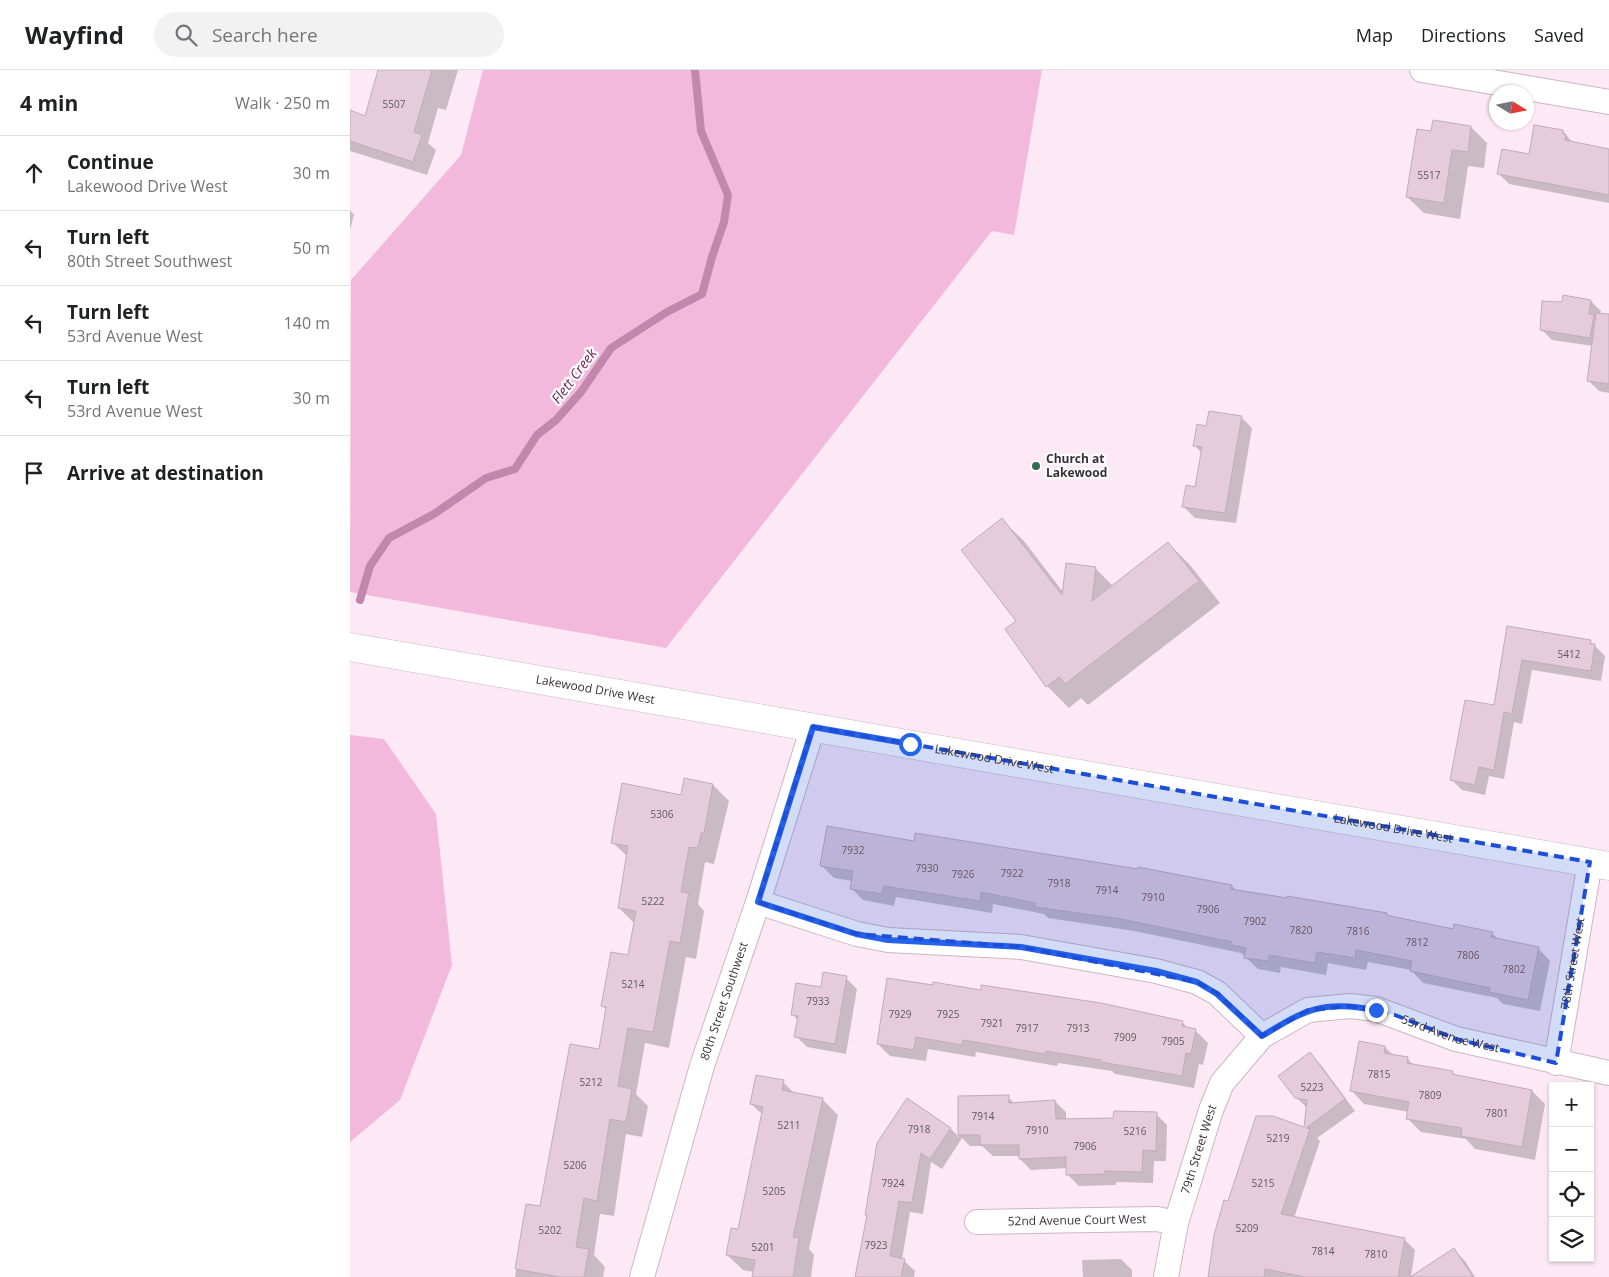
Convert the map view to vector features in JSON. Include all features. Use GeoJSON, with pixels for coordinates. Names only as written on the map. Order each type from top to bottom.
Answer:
{"type":"FeatureCollection","features":[{"type":"Feature","properties":{"kind":"main road","name":"Lakewood Drive West"},"geometry":{"type":"LineString","coordinates":[[350,647],[1599,864]]}},
{"type":"Feature","properties":{"kind":"street"},"geometry":{"type":"LineString","coordinates":[[1422,70],[1609,102]]}},
{"type":"Feature","properties":{"kind":"street","name":"80th Street Southwest"},"geometry":{"type":"LineString","coordinates":[[642,1277],[702,1066],[758,902],[813,727]]}},
{"type":"Feature","properties":{"kind":"street","name":"78th Street West"},"geometry":{"type":"LineString","coordinates":[[1556,1063],[1599,864]]}},
{"type":"Feature","properties":{"kind":"street"},"geometry":{"type":"LineString","coordinates":[[758,902],[856,934],[888,940],[1021,947],[1156,971],[1197,982],[1217,994],[1262,1036]]}},
{"type":"Feature","properties":{"kind":"street","name":"53rd Avenue West"},"geometry":{"type":"LineString","coordinates":[[1262,1036],[1308,1010],[1350,1006],[1395,1015],[1456,1039],[1556,1063],[1609,1073]]}},
{"type":"Feature","properties":{"kind":"street","name":"79th Street West"},"geometry":{"type":"LineString","coordinates":[[1166,1277],[1176,1223],[1211,1110],[1222,1083],[1262,1036]]}},
{"type":"Feature","properties":{"kind":"street","name":"52nd Avenue Court West"},"geometry":{"type":"LineString","coordinates":[[977,1222],[1157,1219],[1176,1223]]}},
{"type":"Feature","properties":{"kind":"highlighted area"},"geometry":{"type":"Polygon","coordinates":[[[813,727],[1590,862],[1556,1063],[1456,1039],[1395,1015],[1350,1006],[1308,1010],[1262,1036],[1217,993],[1197,982],[1021,947],[857,934],[758,902],[813,727]]]}},
{"type":"Feature","properties":{"kind":"shaded area"},"geometry":{"type":"Polygon","coordinates":[[[483,70],[1042,70],[1014,235],[992,231],[666,648],[350,592],[351,280],[461,155],[483,70]]]}},
{"type":"Feature","properties":{"kind":"shaded area"},"geometry":{"type":"Polygon","coordinates":[[[350,735],[384,739],[436,814],[452,965],[400,1100],[350,1142],[350,735]]]}},
{"type":"Feature","properties":{"kind":"building"},"geometry":{"type":"Polygon","coordinates":[[[378,70],[432,70],[414,132],[422,135],[413,162],[350,141],[350,110],[365,116],[378,70]]]}},
{"type":"Feature","properties":{"kind":"building"},"geometry":{"type":"Polygon","coordinates":[[[1433,120],[1471,126],[1468,152],[1452,150],[1444,203],[1406,197],[1417,129],[1431,131],[1433,120]]]}},
{"type":"Feature","properties":{"kind":"building"},"geometry":{"type":"Polygon","coordinates":[[[1534,125],[1563,130],[1563,134],[1566,135],[1565,140],[1609,149],[1609,195],[1497,174],[1502,149],[1529,154],[1534,125]]]}},
{"type":"Feature","properties":{"kind":"building"},"geometry":{"type":"Polygon","coordinates":[[[1563,295],[1591,300],[1589,314],[1594,315],[1590,338],[1540,330],[1542,301],[1562,302],[1563,295]]]}},
{"type":"Feature","properties":{"kind":"building"},"geometry":{"type":"Polygon","coordinates":[[[1596,313],[1609,314],[1609,384],[1587,381],[1596,313]]]}},
{"type":"Feature","properties":{"kind":"building"},"geometry":{"type":"Polygon","coordinates":[[[1209,411],[1242,416],[1225,513],[1182,507],[1186,485],[1195,487],[1202,447],[1193,446],[1197,424],[1206,426],[1209,411]]]}},
{"type":"Feature","properties":{"kind":"building"},"geometry":{"type":"Polygon","coordinates":[[[1002,518],[1062,595],[1066,563],[1096,567],[1092,601],[1168,542],[1199,581],[1065,684],[1059,677],[1046,687],[1005,629],[1016,621],[961,550],[1002,518]]]}},
{"type":"Feature","properties":{"kind":"building"},"geometry":{"type":"Polygon","coordinates":[[[1507,626],[1591,640],[1590,644],[1595,644],[1591,671],[1522,660],[1512,714],[1504,712],[1494,770],[1479,767],[1475,785],[1450,780],[1465,700],[1494,705],[1507,626]]]}},
{"type":"Feature","properties":{"kind":"building"},"geometry":{"type":"Polygon","coordinates":[[[684,778],[713,784],[704,833],[701,833],[698,848],[689,847],[681,892],[689,893],[680,943],[670,941],[653,1032],[628,1028],[618,1086],[632,1089],[626,1122],[610,1119],[597,1201],[584,1198],[576,1247],[589,1249],[584,1277],[560,1277],[515,1269],[526,1204],[540,1206],[570,1044],[599,1049],[606,1007],[601,1006],[611,952],[628,955],[636,911],[618,908],[628,846],[611,843],[622,783],[681,795],[684,778]]]}},
{"type":"Feature","properties":{"kind":"building"},"geometry":{"type":"Polygon","coordinates":[[[827,826],[914,841],[915,833],[1138,869],[1138,867],[1232,885],[1231,889],[1287,898],[1287,896],[1387,913],[1386,915],[1453,929],[1454,924],[1493,932],[1491,937],[1539,947],[1528,1000],[1489,992],[1490,988],[1410,971],[1412,961],[1356,950],[1355,958],[1317,952],[1315,963],[1269,955],[1268,961],[1244,958],[1246,948],[1232,945],[1232,942],[1121,919],[1035,907],[1035,903],[981,892],[980,901],[884,886],[882,894],[850,889],[853,871],[820,866],[827,826]]]}},
{"type":"Feature","properties":{"kind":"building"},"geometry":{"type":"Polygon","coordinates":[[[823,972],[847,976],[835,1044],[794,1037],[798,1016],[791,1015],[796,983],[821,987],[823,972]]]}},
{"type":"Feature","properties":{"kind":"building"},"geometry":{"type":"Polygon","coordinates":[[[887,978],[933,985],[933,982],[981,990],[981,985],[1101,1003],[1183,1021],[1182,1026],[1196,1029],[1191,1054],[1186,1053],[1182,1076],[1101,1062],[1101,1060],[1046,1051],[1045,1054],[963,1040],[962,1045],[916,1037],[914,1050],[877,1044],[887,978]]]}},
{"type":"Feature","properties":{"kind":"building"},"geometry":{"type":"Polygon","coordinates":[[[1359,1041],[1385,1046],[1384,1053],[1408,1057],[1407,1063],[1453,1071],[1452,1074],[1532,1090],[1522,1147],[1461,1136],[1462,1128],[1406,1119],[1409,1102],[1350,1091],[1359,1041]]]}},
{"type":"Feature","properties":{"kind":"building"},"geometry":{"type":"Polygon","coordinates":[[[1310,1052],[1345,1099],[1306,1128],[1310,1129],[1281,1214],[1405,1238],[1398,1277],[1305,1277],[1265,1269],[1264,1277],[1208,1277],[1214,1235],[1224,1200],[1228,1201],[1256,1116],[1273,1116],[1304,1127],[1307,1100],[1295,1098],[1278,1076],[1310,1052]]]}},
{"type":"Feature","properties":{"kind":"building"},"geometry":{"type":"Polygon","coordinates":[[[756,1075],[784,1080],[782,1090],[823,1098],[793,1237],[799,1238],[793,1277],[752,1277],[755,1260],[726,1255],[731,1228],[738,1229],[763,1107],[750,1104],[756,1075]]]}},
{"type":"Feature","properties":{"kind":"building"},"geometry":{"type":"Polygon","coordinates":[[[1009,1095],[1009,1103],[1055,1100],[1056,1119],[1113,1118],[1114,1111],[1157,1112],[1156,1151],[1143,1150],[1142,1172],[1105,1171],[1105,1174],[1066,1175],[1066,1157],[1019,1159],[1019,1145],[980,1145],[980,1135],[958,1135],[958,1096],[1009,1095]]]}},
{"type":"Feature","properties":{"kind":"building"},"geometry":{"type":"Polygon","coordinates":[[[907,1098],[951,1128],[930,1159],[921,1153],[912,1203],[899,1201],[890,1256],[905,1259],[901,1277],[855,1277],[867,1215],[865,1215],[877,1143],[907,1098]]]}},
{"type":"Feature","properties":{"kind":"building"},"geometry":{"type":"Polygon","coordinates":[[[1454,1248],[1473,1277],[1410,1277],[1454,1248]]]}},
{"type":"Feature","properties":{"kind":"waterway","name":"Flett Creek"},"geometry":{"type":"LineString","coordinates":[[360,600],[370,566],[389,538],[434,514],[486,478],[515,469],[537,435],[556,420],[581,392],[611,348],[667,312],[702,294],[724,222],[728,195],[701,131],[695,70]]}},
{"type":"Feature","properties":{"kind":"place","name":"Church at Lakewood"},"geometry":{"type":"Point","coordinates":[1036,466]}},
{"type":"Feature","properties":{"kind":"route"},"geometry":{"type":"LineString","coordinates":[[910,744],[813,727],[758,902],[856,934],[888,940],[1021,947],[1156,971],[1197,982],[1217,994],[1262,1036],[1308,1010],[1331,1006],[1350,1006],[1376,1010]]}}]}
